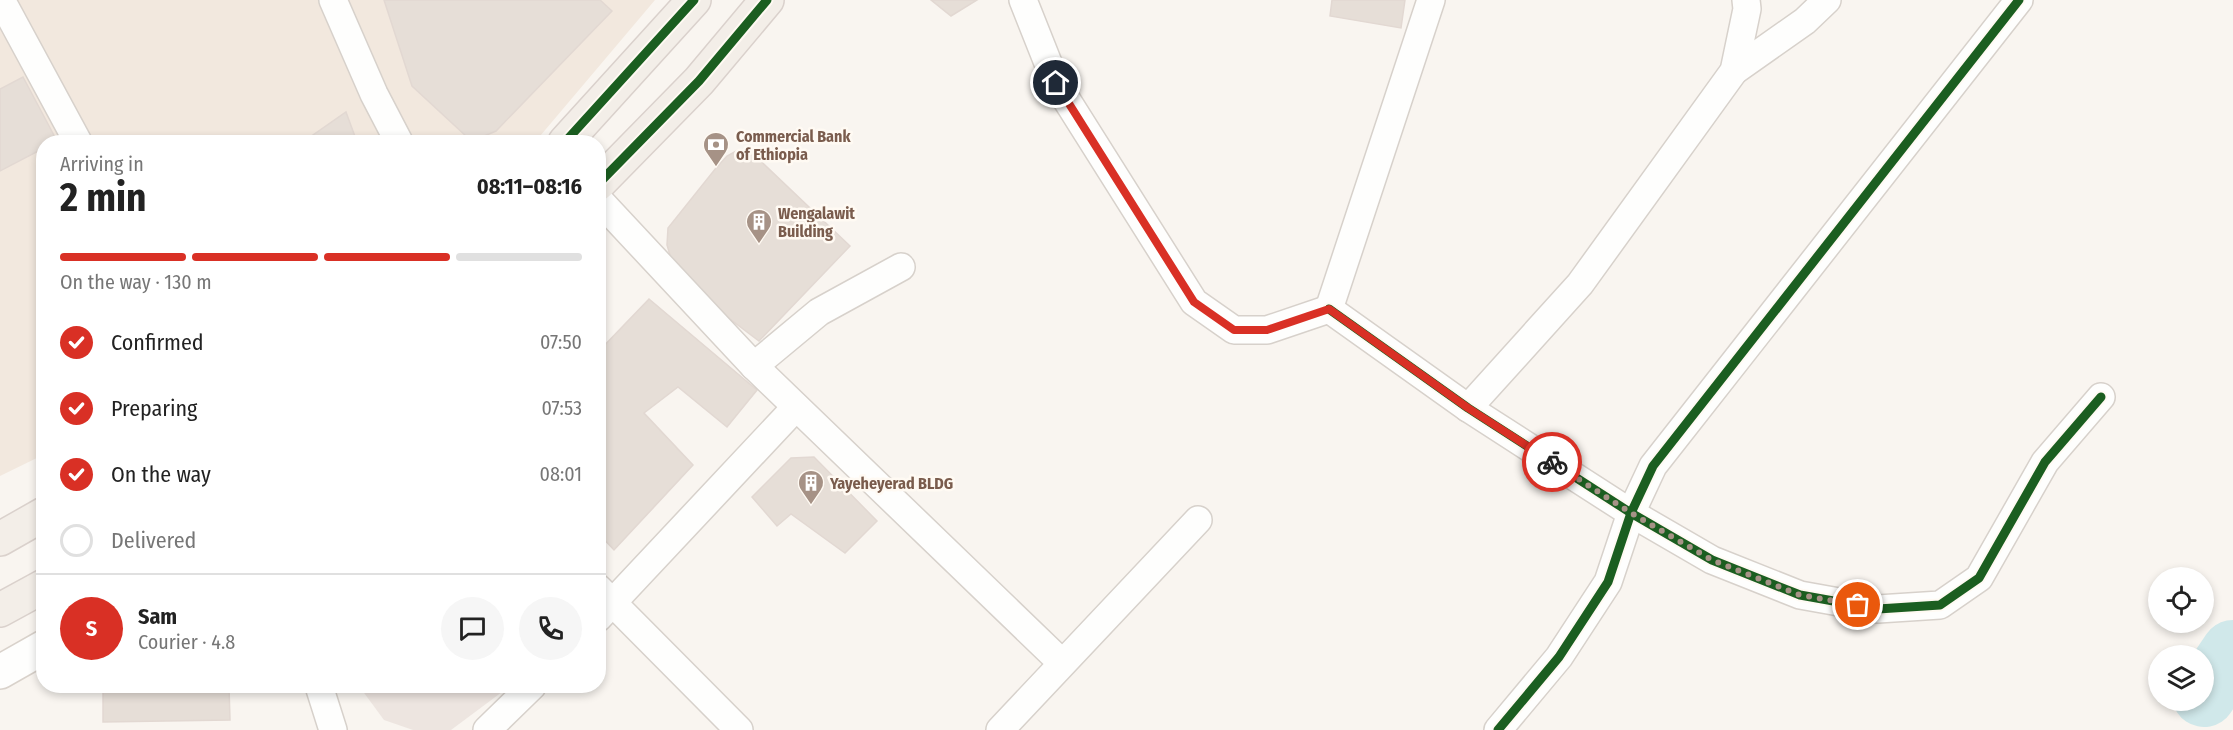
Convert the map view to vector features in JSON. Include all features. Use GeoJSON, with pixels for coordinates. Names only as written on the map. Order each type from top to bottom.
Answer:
{"type":"FeatureCollection","features":[{"type":"Feature","properties":{"kind":"main road"},"geometry":{"type":"LineString","coordinates":[[571,135],[694,0]]}},
{"type":"Feature","properties":{"kind":"main road"},"geometry":{"type":"LineString","coordinates":[[606,176],[699,81],[766,0]]}},
{"type":"Feature","properties":{"kind":"main road"},"geometry":{"type":"LineString","coordinates":[[0,539],[36,519]]}},
{"type":"Feature","properties":{"kind":"main road"},"geometry":{"type":"LineString","coordinates":[[0,610],[36,590]]}},
{"type":"Feature","properties":{"kind":"main road"},"geometry":{"type":"LineString","coordinates":[[0,672],[36,652]]}},
{"type":"Feature","properties":{"kind":"street"},"geometry":{"type":"LineString","coordinates":[[333,0],[396,135]]}},
{"type":"Feature","properties":{"kind":"street"},"geometry":{"type":"LineString","coordinates":[[1023,0],[1056,83],[1194,302],[1234,330],[1267,330],[1329,309]]}},
{"type":"Feature","properties":{"kind":"street"},"geometry":{"type":"LineString","coordinates":[[1329,309],[1431,0]]}},
{"type":"Feature","properties":{"kind":"street"},"geometry":{"type":"LineString","coordinates":[[1734,71],[1747,9],[1746,0]]}},
{"type":"Feature","properties":{"kind":"street"},"geometry":{"type":"LineString","coordinates":[[1468,408],[1580,284],[1734,71],[1805,21],[1827,0]]}},
{"type":"Feature","properties":{"kind":"street"},"geometry":{"type":"LineString","coordinates":[[1504,728],[1558,657],[1608,582],[1631,513],[1653,466],[2019,0]]}},
{"type":"Feature","properties":{"kind":"street"},"geometry":{"type":"LineString","coordinates":[[5,7],[74,135]]}},
{"type":"Feature","properties":{"kind":"street"},"geometry":{"type":"LineString","coordinates":[[606,208],[754,366],[1062,663]]}},
{"type":"Feature","properties":{"kind":"street"},"geometry":{"type":"LineString","coordinates":[[754,366],[819,312],[901,267]]}},
{"type":"Feature","properties":{"kind":"street"},"geometry":{"type":"LineString","coordinates":[[1329,309],[1468,408],[1631,513],[1712,560],[1800,595],[1878,609],[1941,605],[1979,578],[2045,462],[2101,398]]}},
{"type":"Feature","properties":{"kind":"street"},"geometry":{"type":"LineString","coordinates":[[606,600],[796,407]]}},
{"type":"Feature","properties":{"kind":"street"},"geometry":{"type":"LineString","coordinates":[[1000,730],[1198,520]]}},
{"type":"Feature","properties":{"kind":"street"},"geometry":{"type":"LineString","coordinates":[[606,606],[739,730]]}},
{"type":"Feature","properties":{"kind":"street"},"geometry":{"type":"LineString","coordinates":[[322,693],[333,730]]}},
{"type":"Feature","properties":{"kind":"street"},"geometry":{"type":"LineString","coordinates":[[491,729],[525,693]]}},
{"type":"Feature","properties":{"kind":"shaded area"},"geometry":{"type":"Polygon","coordinates":[[[0,0],[655,0],[541,135],[36,135],[36,458],[0,476],[0,0]]]}},
{"type":"Feature","properties":{"kind":"shaded area"},"geometry":{"type":"Polygon","coordinates":[[[364,693],[501,693],[451,730],[413,730],[384,720],[364,693]]]}},
{"type":"Feature","properties":{"kind":"building"},"geometry":{"type":"Polygon","coordinates":[[[384,0],[600,0],[612,11],[496,131],[487,135],[465,135],[412,86],[384,0]]]}},
{"type":"Feature","properties":{"kind":"building"},"geometry":{"type":"Polygon","coordinates":[[[931,0],[977,0],[951,16],[931,0]]]}},
{"type":"Feature","properties":{"kind":"building"},"geometry":{"type":"Polygon","coordinates":[[[1332,0],[1405,0],[1401,28],[1330,16],[1332,0]]]}},
{"type":"Feature","properties":{"kind":"building"},"geometry":{"type":"Polygon","coordinates":[[[23,77],[54,135],[36,135],[36,152],[0,171],[0,89],[23,77]]]}},
{"type":"Feature","properties":{"kind":"building"},"geometry":{"type":"Polygon","coordinates":[[[346,112],[354,135],[313,135],[346,112]]]}},
{"type":"Feature","properties":{"kind":"building","name":"Wengalawit Building"},"geometry":{"type":"Polygon","coordinates":[[[738,150],[749,150],[850,246],[759,341],[677,279],[667,245],[668,228],[716,168],[727,156],[738,150]]]}},
{"type":"Feature","properties":{"kind":"building"},"geometry":{"type":"Polygon","coordinates":[[[649,299],[757,390],[727,427],[678,387],[644,413],[693,465],[614,550],[606,542],[606,344],[649,299]]]}},
{"type":"Feature","properties":{"kind":"building","name":"Yayeheyerad BLDG"},"geometry":{"type":"Polygon","coordinates":[[[814,457],[877,521],[845,553],[791,514],[777,526],[752,497],[791,458],[814,457]]]}},
{"type":"Feature","properties":{"kind":"building"},"geometry":{"type":"Polygon","coordinates":[[[103,693],[229,693],[230,720],[103,722],[103,693]]]}},
{"type":"Feature","properties":{"kind":"waterway"},"geometry":{"type":"LineString","coordinates":[[2214,680],[2233,652]]}},
{"type":"Feature","properties":{"kind":"cycle path"},"geometry":{"type":"LineString","coordinates":[[571,135],[694,0]]}},
{"type":"Feature","properties":{"kind":"cycle path"},"geometry":{"type":"LineString","coordinates":[[606,176],[699,81],[767,0]]}},
{"type":"Feature","properties":{"kind":"cycle path"},"geometry":{"type":"LineString","coordinates":[[1498,730],[1559,657],[1608,582],[1631,513],[1653,466],[2019,0]]}},
{"type":"Feature","properties":{"kind":"cycle path"},"geometry":{"type":"LineString","coordinates":[[1329,309],[1468,408],[1631,513],[1712,560],[1800,595],[1878,609],[1940,605],[1979,578],[2045,462],[2101,397]]}},
{"type":"Feature","properties":{"kind":"way so far"},"geometry":{"type":"LineString","coordinates":[[1552,462],[1631,513],[1712,560],[1800,595],[1858,605]]}},
{"type":"Feature","properties":{"kind":"place","name":"Commercial Bank of Ethiopia"},"geometry":{"type":"Point","coordinates":[716,168]}},
{"type":"Feature","properties":{"kind":"place","name":"Wengalawit Building"},"geometry":{"type":"Point","coordinates":[759,245]}},
{"type":"Feature","properties":{"kind":"place","name":"Yayeheyerad BLDG"},"geometry":{"type":"Point","coordinates":[811,506]}},
{"type":"Feature","properties":{"kind":"route"},"geometry":{"type":"LineString","coordinates":[[1056,83],[1194,302],[1234,330],[1267,330],[1329,309],[1468,408],[1552,462]]}}]}
